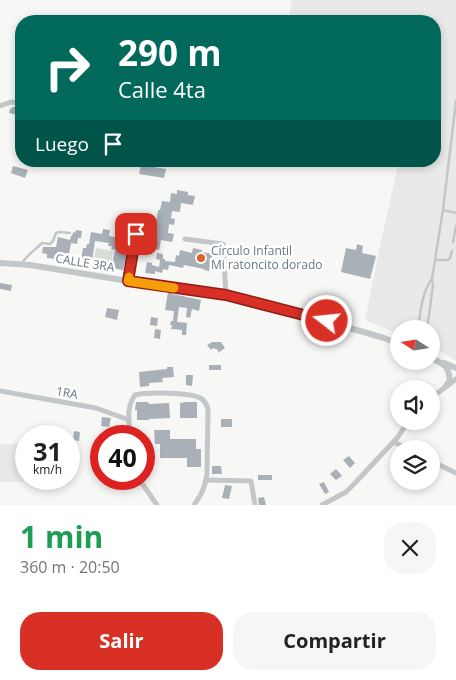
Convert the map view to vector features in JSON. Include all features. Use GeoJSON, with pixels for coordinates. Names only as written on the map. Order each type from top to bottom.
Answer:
{"type":"FeatureCollection","features":[{"type":"Feature","properties":{"kind":"street"},"geometry":{"type":"LineString","coordinates":[[0,106],[15,102]]}},
{"type":"Feature","properties":{"kind":"street"},"geometry":{"type":"LineString","coordinates":[[128,281],[136,234]]}},
{"type":"Feature","properties":{"kind":"street"},"geometry":{"type":"LineString","coordinates":[[185,239],[223,244],[226,295]]}},
{"type":"Feature","properties":{"kind":"street","name":"CALLE 3RA"},"geometry":{"type":"LineString","coordinates":[[0,263],[226,295],[390,340]]}},
{"type":"Feature","properties":{"kind":"street"},"geometry":{"type":"LineString","coordinates":[[440,362],[456,368]]}},
{"type":"Feature","properties":{"kind":"street"},"geometry":{"type":"LineString","coordinates":[[443,363],[450,380],[446,386]]}},
{"type":"Feature","properties":{"kind":"street"},"geometry":{"type":"LineString","coordinates":[[440,391],[456,379]]}},
{"type":"Feature","properties":{"kind":"street","name":"1RA"},"geometry":{"type":"LineString","coordinates":[[0,391],[96,408],[129,420]]}},
{"type":"Feature","properties":{"kind":"street"},"geometry":{"type":"LineString","coordinates":[[129,425],[130,404],[135,395],[142,393],[185,394],[201,398],[207,405],[206,480],[203,491],[194,505]]}},
{"type":"Feature","properties":{"kind":"street"},"geometry":{"type":"LineString","coordinates":[[322,505],[346,492],[390,446]]}},
{"type":"Feature","properties":{"kind":"street"},"geometry":{"type":"LineString","coordinates":[[440,465],[456,473]]}},
{"type":"Feature","properties":{"kind":"street"},"geometry":{"type":"LineString","coordinates":[[206,480],[251,481],[255,505]]}},
{"type":"Feature","properties":{"kind":"street"},"geometry":{"type":"LineString","coordinates":[[147,490],[158,505]]}},
{"type":"Feature","properties":{"kind":"lane"},"geometry":{"type":"LineString","coordinates":[[428,320],[456,101]]}},
{"type":"Feature","properties":{"kind":"lane"},"geometry":{"type":"LineString","coordinates":[[443,210],[456,213]]}},
{"type":"Feature","properties":{"kind":"lane"},"geometry":{"type":"LineString","coordinates":[[453,242],[456,226]]}},
{"type":"Feature","properties":{"kind":"lane"},"geometry":{"type":"LineString","coordinates":[[21,265],[26,257],[42,243],[50,244],[53,242],[56,234],[60,232],[70,233]]}},
{"type":"Feature","properties":{"kind":"lane"},"geometry":{"type":"LineString","coordinates":[[436,260],[448,260],[452,251]]}},
{"type":"Feature","properties":{"kind":"lane"},"geometry":{"type":"LineString","coordinates":[[420,320],[423,300],[432,279]]}},
{"type":"Feature","properties":{"kind":"shaded area"},"geometry":{"type":"Polygon","coordinates":[[[292,0],[456,0],[456,361],[440,351],[440,320],[390,320],[390,330],[365,320],[398,167],[441,167],[441,15],[289,15],[292,0]]]}},
{"type":"Feature","properties":{"kind":"shaded area"},"geometry":{"type":"Polygon","coordinates":[[[96,248],[113,251],[111,266],[107,267],[107,273],[100,272],[93,262],[96,248]]]}},
{"type":"Feature","properties":{"kind":"shaded area"},"geometry":{"type":"Polygon","coordinates":[[[15,443],[15,482],[0,482],[0,444],[15,443]]]}},
{"type":"Feature","properties":{"kind":"building"},"geometry":{"type":"Polygon","coordinates":[[[15,107],[15,114],[9,113],[15,107]]]}},
{"type":"Feature","properties":{"kind":"building"},"geometry":{"type":"Polygon","coordinates":[[[13,166],[28,170],[25,178],[11,173],[13,166]]]}},
{"type":"Feature","properties":{"kind":"building"},"geometry":{"type":"Polygon","coordinates":[[[141,167],[166,169],[164,178],[139,174],[141,167]]]}},
{"type":"Feature","properties":{"kind":"building"},"geometry":{"type":"Polygon","coordinates":[[[177,190],[188,192],[188,195],[195,196],[193,205],[181,203],[180,212],[172,211],[171,218],[175,219],[174,225],[169,224],[168,233],[174,234],[172,242],[161,240],[159,250],[140,245],[141,237],[146,238],[148,229],[153,230],[155,228],[158,210],[160,210],[162,201],[170,202],[171,193],[177,194],[177,190]]]}},
{"type":"Feature","properties":{"kind":"building"},"geometry":{"type":"Polygon","coordinates":[[[103,229],[110,230],[109,236],[126,239],[125,242],[128,242],[127,264],[125,263],[123,270],[111,268],[115,250],[111,249],[112,246],[108,246],[109,243],[95,241],[92,261],[81,259],[83,248],[86,248],[87,244],[89,244],[91,232],[102,234],[103,229]]]}},
{"type":"Feature","properties":{"kind":"building"},"geometry":{"type":"Polygon","coordinates":[[[76,230],[82,231],[81,238],[78,238],[77,244],[71,243],[69,254],[64,254],[63,257],[56,256],[56,259],[47,258],[47,254],[42,253],[43,247],[56,247],[58,237],[70,240],[73,232],[75,233],[76,230]]]}},
{"type":"Feature","properties":{"kind":"building"},"geometry":{"type":"Polygon","coordinates":[[[357,244],[363,246],[362,253],[376,256],[370,279],[341,272],[346,248],[356,250],[357,244]]]}},
{"type":"Feature","properties":{"kind":"building"},"geometry":{"type":"Polygon","coordinates":[[[193,248],[213,254],[209,271],[184,265],[183,268],[169,265],[168,270],[163,269],[162,273],[155,271],[155,274],[145,273],[147,262],[159,267],[160,260],[156,259],[157,253],[163,254],[165,261],[175,262],[176,255],[179,256],[180,250],[192,253],[193,248]]]}},
{"type":"Feature","properties":{"kind":"building"},"geometry":{"type":"Polygon","coordinates":[[[0,283],[12,285],[11,291],[0,289],[0,283]]]}},
{"type":"Feature","properties":{"kind":"building"},"geometry":{"type":"Polygon","coordinates":[[[168,292],[201,300],[199,311],[192,309],[190,318],[186,317],[187,308],[179,307],[177,322],[187,323],[186,335],[182,335],[182,330],[171,329],[172,325],[170,325],[171,321],[173,321],[174,311],[165,310],[168,292]]]}},
{"type":"Feature","properties":{"kind":"building"},"geometry":{"type":"Polygon","coordinates":[[[107,308],[119,310],[117,320],[105,317],[107,308]]]}},
{"type":"Feature","properties":{"kind":"building"},"geometry":{"type":"Polygon","coordinates":[[[151,317],[158,318],[157,326],[150,325],[151,317]]]}},
{"type":"Feature","properties":{"kind":"building"},"geometry":{"type":"Polygon","coordinates":[[[155,329],[161,330],[160,339],[154,338],[155,329]]]}},
{"type":"Feature","properties":{"kind":"building"},"geometry":{"type":"Polygon","coordinates":[[[212,342],[221,342],[225,348],[218,353],[218,350],[213,348],[211,350],[207,345],[212,342]]]}},
{"type":"Feature","properties":{"kind":"building"},"geometry":{"type":"Polygon","coordinates":[[[209,365],[221,365],[221,370],[209,370],[209,365]]]}},
{"type":"Feature","properties":{"kind":"building"},"geometry":{"type":"Polygon","coordinates":[[[167,367],[173,367],[174,377],[162,378],[163,382],[149,383],[149,386],[140,387],[139,372],[167,369],[167,367]]]}},
{"type":"Feature","properties":{"kind":"building"},"geometry":{"type":"Polygon","coordinates":[[[186,375],[193,375],[192,386],[186,385],[186,375]]]}},
{"type":"Feature","properties":{"kind":"building"},"geometry":{"type":"Polygon","coordinates":[[[136,402],[148,402],[149,404],[169,403],[170,418],[137,420],[136,402]]]}},
{"type":"Feature","properties":{"kind":"building"},"geometry":{"type":"Polygon","coordinates":[[[197,402],[197,418],[180,418],[180,403],[197,402]]]}},
{"type":"Feature","properties":{"kind":"building"},"geometry":{"type":"Polygon","coordinates":[[[102,417],[111,418],[109,425],[101,425],[102,417]]]}},
{"type":"Feature","properties":{"kind":"building"},"geometry":{"type":"Polygon","coordinates":[[[221,419],[232,419],[232,427],[221,427],[221,419]]]}},
{"type":"Feature","properties":{"kind":"building"},"geometry":{"type":"Polygon","coordinates":[[[155,430],[170,430],[170,439],[196,439],[196,449],[201,449],[201,467],[187,467],[187,458],[160,458],[160,444],[155,444],[155,430]]]}},
{"type":"Feature","properties":{"kind":"building"},"geometry":{"type":"Polygon","coordinates":[[[349,456],[355,463],[350,468],[343,460],[349,456]]]}},
{"type":"Feature","properties":{"kind":"building"},"geometry":{"type":"Polygon","coordinates":[[[212,466],[221,466],[222,474],[212,474],[212,466]]]}},
{"type":"Feature","properties":{"kind":"building"},"geometry":{"type":"Polygon","coordinates":[[[336,469],[342,476],[336,480],[330,474],[336,469]]]}},
{"type":"Feature","properties":{"kind":"building"},"geometry":{"type":"Polygon","coordinates":[[[258,475],[272,475],[272,480],[258,480],[258,475]]]}},
{"type":"Feature","properties":{"kind":"building"},"geometry":{"type":"Polygon","coordinates":[[[324,482],[329,492],[325,494],[319,484],[324,482]]]}},
{"type":"Feature","properties":{"kind":"building"},"geometry":{"type":"Polygon","coordinates":[[[225,485],[232,486],[229,499],[222,498],[225,485]]]}},
{"type":"Feature","properties":{"kind":"building"},"geometry":{"type":"Polygon","coordinates":[[[264,497],[266,505],[259,505],[258,498],[264,497]]]}},
{"type":"Feature","properties":{"kind":"slow traffic"},"geometry":{"type":"LineString","coordinates":[[129,277],[128,281],[174,288]]}},
{"type":"Feature","properties":{"kind":"place","name":"Círculo Infantil Mi ratoncito dorado"},"geometry":{"type":"Point","coordinates":[201,258]}},
{"type":"Feature","properties":{"kind":"route"},"geometry":{"type":"LineString","coordinates":[[136,234],[128,281],[226,295],[327,321]]}}]}
